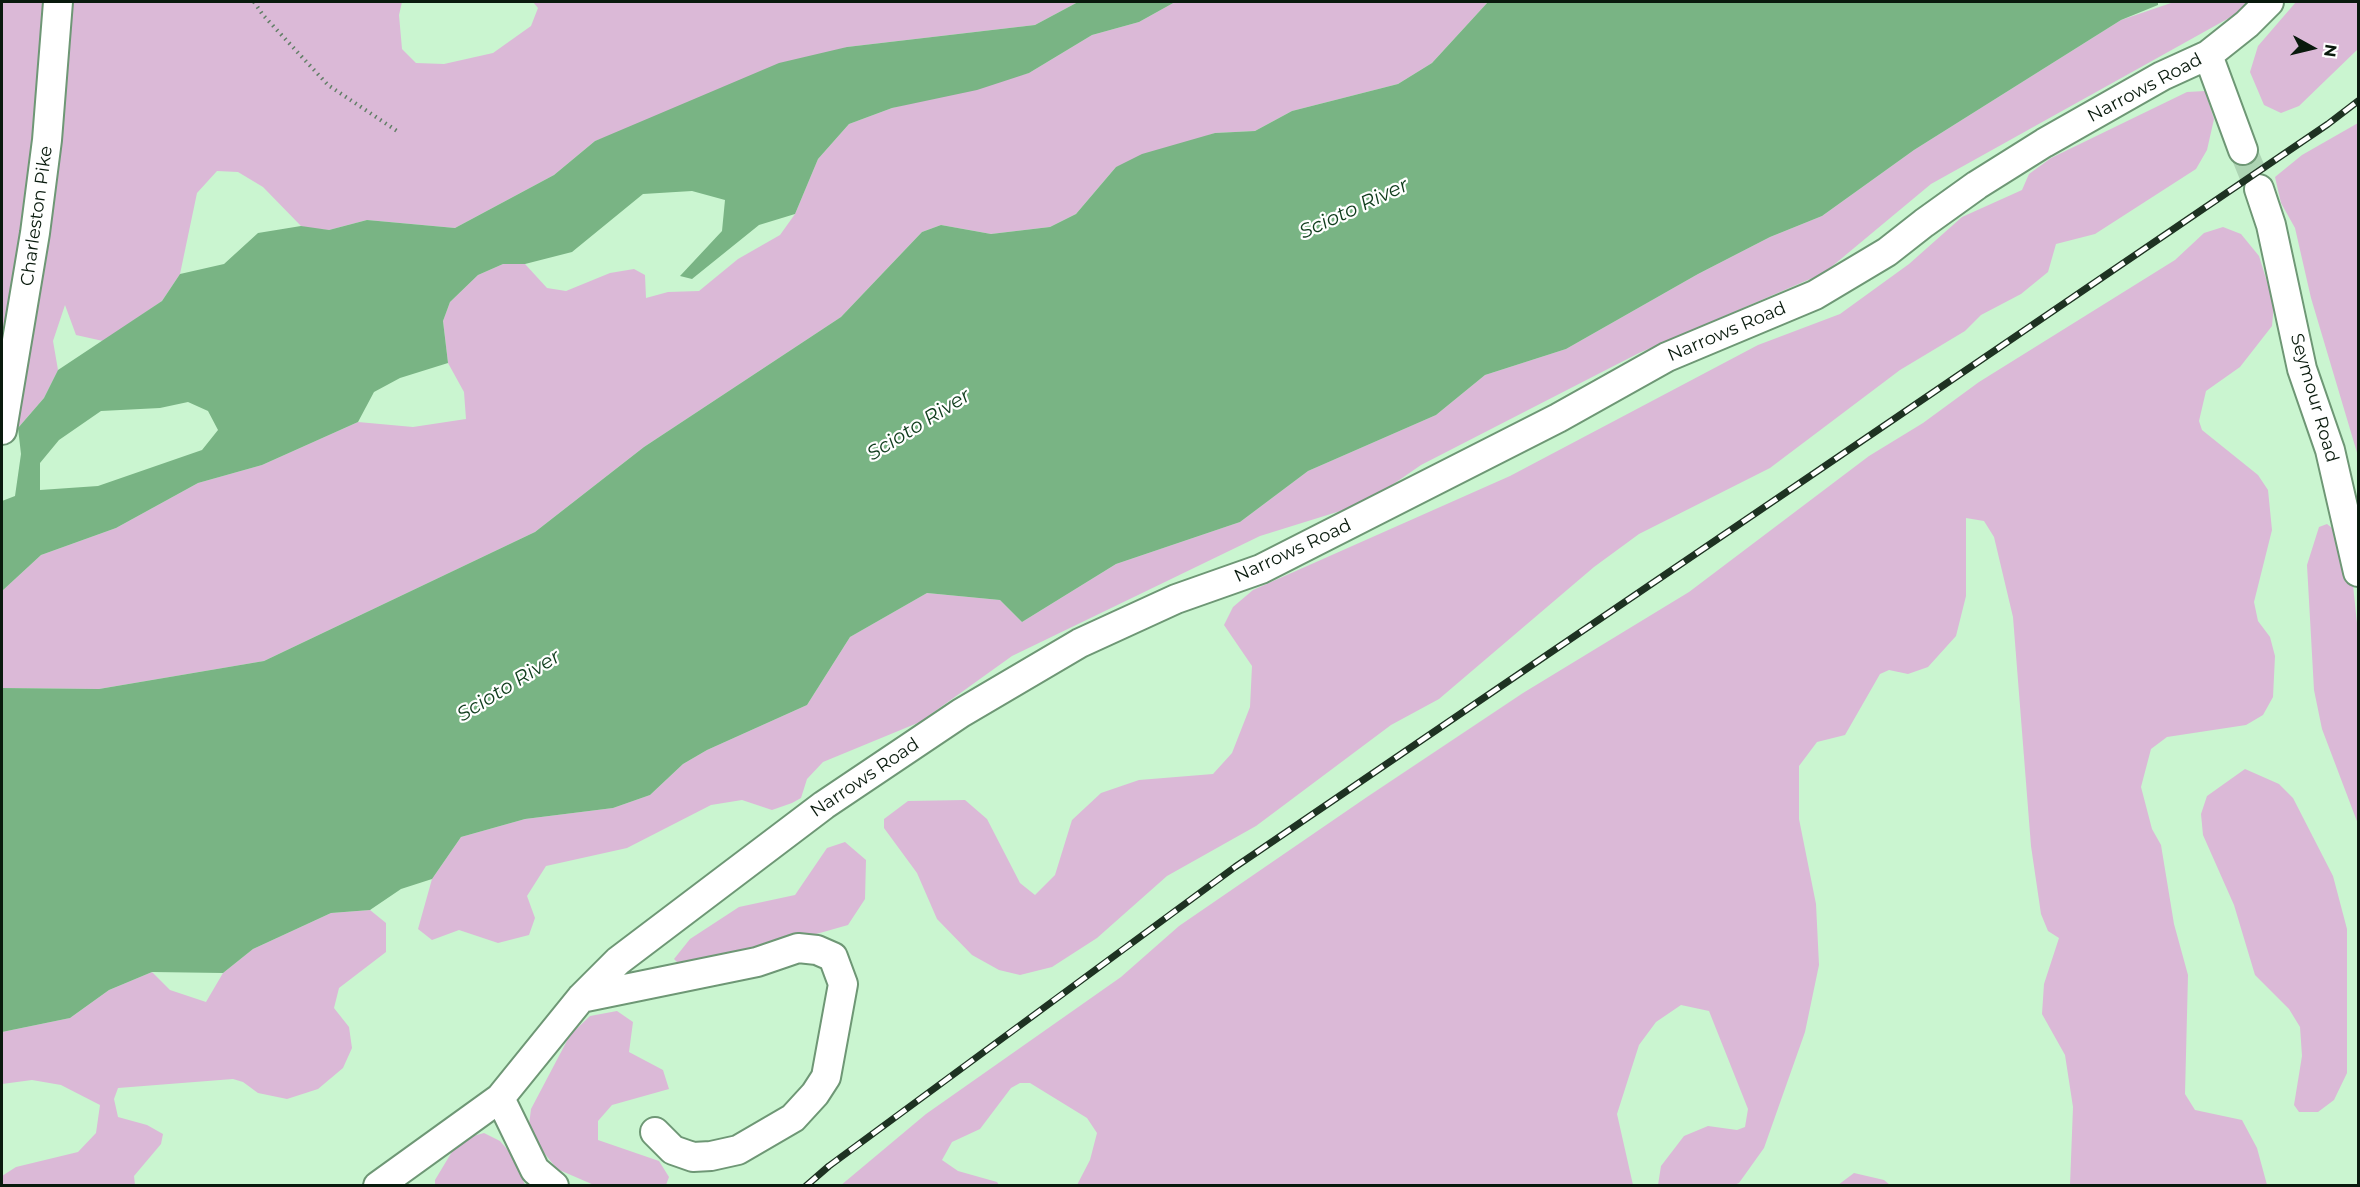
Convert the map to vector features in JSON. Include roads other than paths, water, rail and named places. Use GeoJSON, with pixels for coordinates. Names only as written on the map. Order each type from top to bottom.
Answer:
{"type":"FeatureCollection","features":[{"type":"Feature","properties":{"kind":"street","name":"Charleston Pike"},"geometry":{"type":"LineString","coordinates":[[2,429],[35,233],[47,140],[58,2]]}},
{"type":"Feature","properties":{"kind":"street","name":"Narrows Road"},"geometry":{"type":"LineString","coordinates":[[378,1185],[500,1098],[581,998],[618,961],[824,805],[961,714],[1080,643],[1176,599],[1261,569],[1558,418],[1668,357],[1815,295],[1887,252],[1977,185],[2044,143],[2162,76],[2208,55],[2247,24],[2269,2]]}},
{"type":"Feature","properties":{"kind":"street"},"geometry":{"type":"LineString","coordinates":[[2208,55],[2243,150]]}},
{"type":"Feature","properties":{"kind":"street","name":"Seymour Road"},"geometry":{"type":"LineString","coordinates":[[2259,189],[2271,225],[2302,369],[2330,450],[2358,572]]}},
{"type":"Feature","properties":{"kind":"street"},"geometry":{"type":"LineString","coordinates":[[581,998],[757,962],[798,948],[817,950],[833,957],[843,984],[825,1077],[815,1094],[793,1118],[738,1150],[711,1156],[693,1157],[673,1150],[655,1132]]}},
{"type":"Feature","properties":{"kind":"street"},"geometry":{"type":"LineString","coordinates":[[500,1098],[535,1170],[554,1185]]}},
{"type":"Feature","properties":{"kind":"water"},"geometry":{"type":"Polygon","coordinates":[[[1078,2],[1175,2],[1139,22],[1092,35],[1029,73],[977,90],[892,108],[849,124],[818,159],[795,214],[759,225],[692,279],[680,276],[722,231],[725,200],[692,191],[643,194],[572,252],[525,264],[503,264],[478,275],[450,302],[443,321],[448,363],[400,378],[374,392],[358,422],[262,465],[198,483],[116,528],[41,555],[2,591],[2,501],[15,496],[21,454],[18,428],[44,398],[58,370],[162,301],[180,274],[224,264],[258,233],[301,226],[329,230],[367,220],[455,228],[554,175],[595,141],[779,63],[847,47],[1035,25],[1078,2]],[[188,402],[160,408],[101,411],[59,440],[40,463],[40,490],[98,486],[202,450],[218,430],[208,411],[188,402]]]}},
{"type":"Feature","properties":{"kind":"water","name":"Scioto River"},"geometry":{"type":"Polygon","coordinates":[[[1488,2],[2158,2],[2158,5],[2121,20],[1914,150],[1822,216],[1770,237],[1698,274],[1566,349],[1485,375],[1436,415],[1308,471],[1240,522],[1116,564],[1022,622],[1000,600],[927,593],[850,637],[807,705],[707,750],[683,764],[650,795],[613,808],[525,819],[461,837],[432,879],[401,889],[370,910],[331,913],[253,949],[223,973],[152,972],[109,990],[70,1018],[2,1032],[2,688],[99,689],[264,661],[535,532],[644,447],[841,317],[922,232],[941,225],[991,234],[1050,227],[1076,214],[1116,167],[1142,154],[1215,133],[1255,131],[1292,111],[1398,84],[1432,63],[1488,2]]]}},
{"type":"Feature","properties":{"kind":"tunnel"},"geometry":{"type":"LineString","coordinates":[[2243,150],[2259,189]]}},
{"type":"Feature","properties":{"kind":"railway"},"geometry":{"type":"LineString","coordinates":[[806,1186],[829,1166],[1235,867],[2328,124],[2358,101]]}}]}
